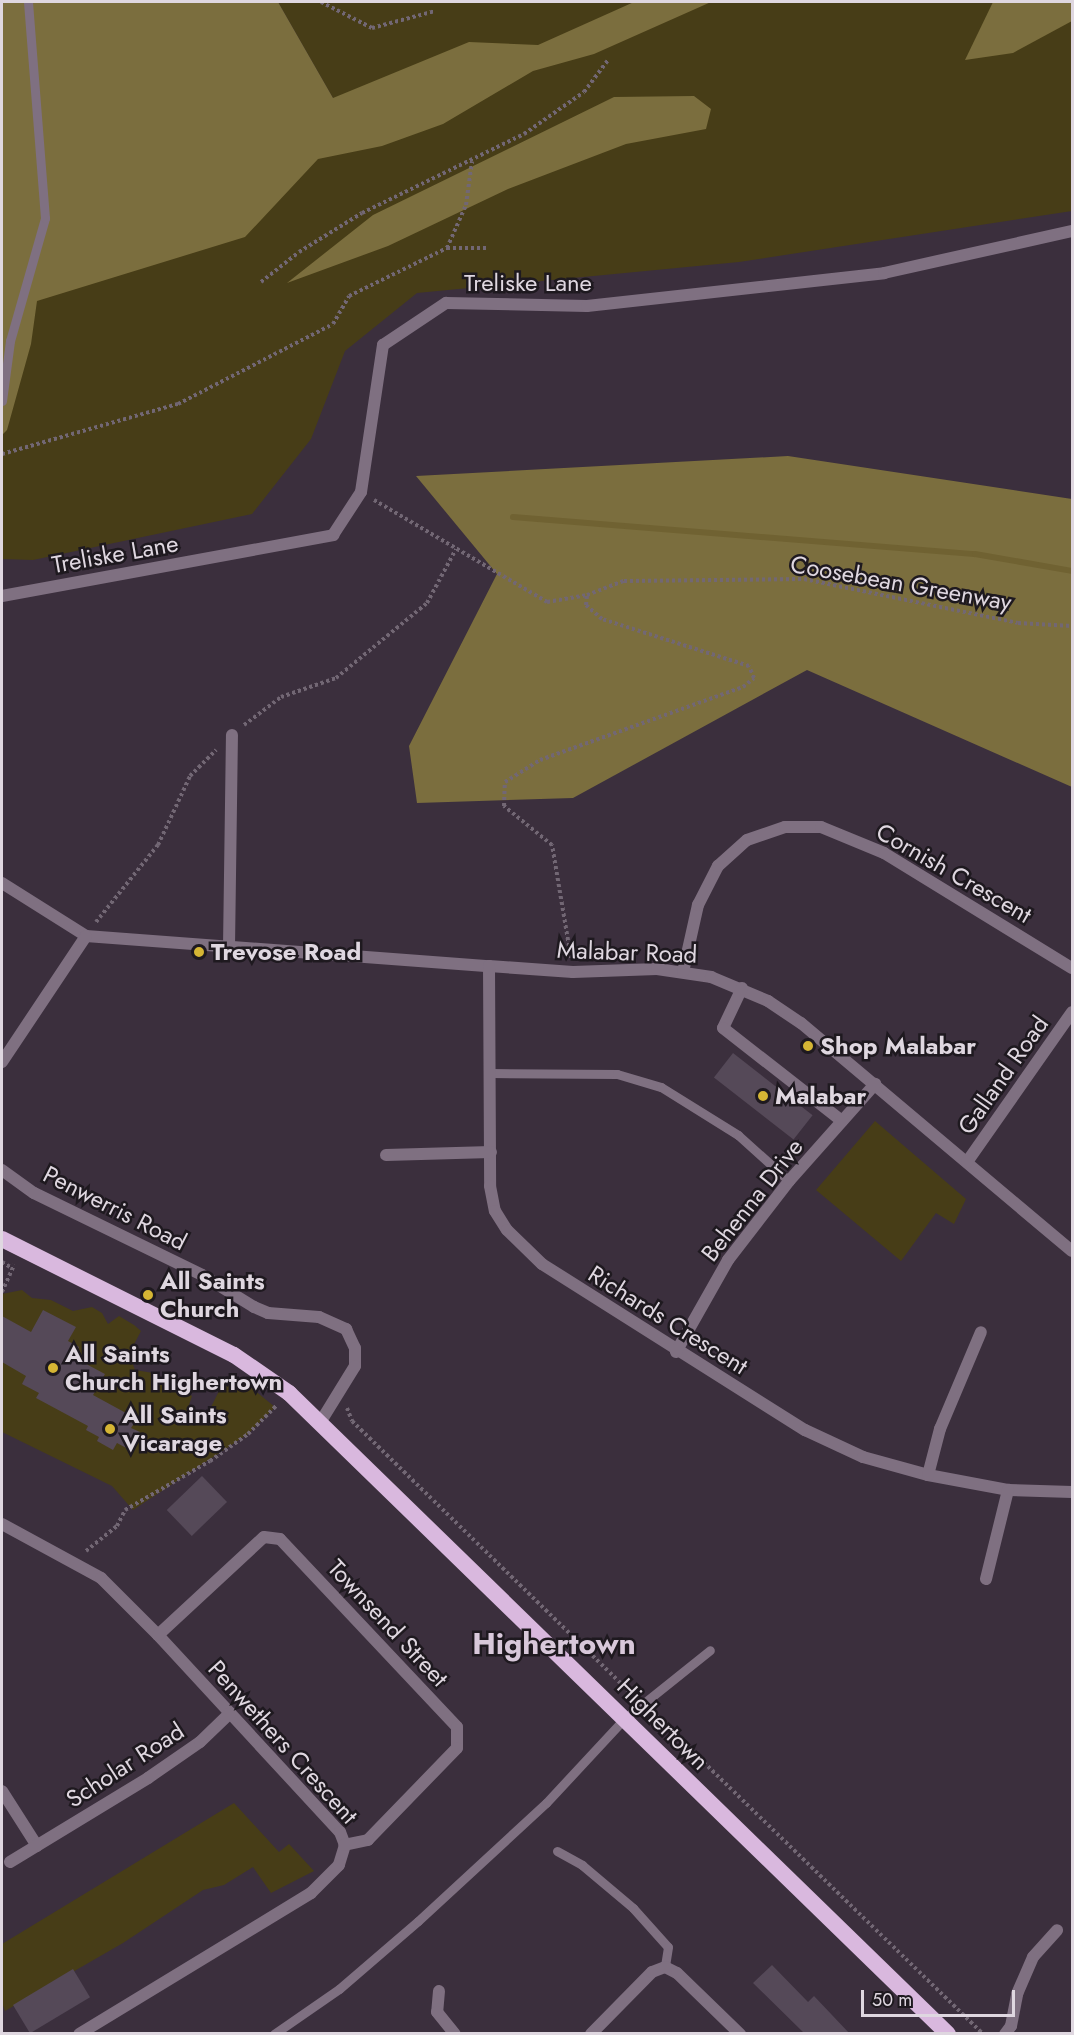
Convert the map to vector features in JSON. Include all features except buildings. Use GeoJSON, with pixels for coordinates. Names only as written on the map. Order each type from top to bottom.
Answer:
{"type":"FeatureCollection","features":[{"type":"Feature","properties":{"kind":"highway","name":"Highertown"},"geometry":{"type":"LineString","coordinates":[[2,1239],[234,1356],[289,1394],[321,1421],[948,2034]]}},
{"type":"Feature","properties":{"kind":"street","name":"Treliske Lane"},"geometry":{"type":"LineString","coordinates":[[2,596],[333,535],[361,492],[383,345],[446,303],[587,306],[884,273],[1072,231]]}},
{"type":"Feature","properties":{"kind":"street"},"geometry":{"type":"LineString","coordinates":[[229,947],[232,735]]}},
{"type":"Feature","properties":{"kind":"street","name":"Cornish Crescent"},"geometry":{"type":"LineString","coordinates":[[683,972],[698,905],[718,866],[747,840],[785,827],[821,827],[884,853],[1072,968]]}},
{"type":"Feature","properties":{"kind":"street"},"geometry":{"type":"LineString","coordinates":[[2,883],[86,936],[2,1062]]}},
{"type":"Feature","properties":{"kind":"street","name":"Malabar Road"},"geometry":{"type":"LineString","coordinates":[[86,936],[573,972],[629,968],[683,972],[742,988],[801,1023],[1072,1251]]}},
{"type":"Feature","properties":{"kind":"street","name":"Richards Crescent"},"geometry":{"type":"LineString","coordinates":[[489,966],[492,1194],[495,1211],[507,1230],[542,1264],[676,1352],[805,1430],[863,1457],[928,1475],[1008,1491],[1072,1492]]}},
{"type":"Feature","properties":{"kind":"street"},"geometry":{"type":"LineString","coordinates":[[742,988],[723,1028],[842,1121]]}},
{"type":"Feature","properties":{"kind":"street","name":"Galland Road"},"geometry":{"type":"LineString","coordinates":[[967,1162],[1072,1012]]}},
{"type":"Feature","properties":{"kind":"street","name":"Behenna Drive"},"geometry":{"type":"LineString","coordinates":[[676,1352],[728,1260],[789,1181],[875,1084]]}},
{"type":"Feature","properties":{"kind":"street"},"geometry":{"type":"LineString","coordinates":[[386,1155],[491,1152]]}},
{"type":"Feature","properties":{"kind":"street","name":"Penwerris Road"},"geometry":{"type":"LineString","coordinates":[[2,1170],[34,1193],[194,1271],[254,1307],[268,1313],[319,1317],[338,1323],[352,1338],[356,1357],[344,1389],[321,1421]]}},
{"type":"Feature","properties":{"kind":"street"},"geometry":{"type":"LineString","coordinates":[[928,1475],[940,1429],[981,1332]]}},
{"type":"Feature","properties":{"kind":"street"},"geometry":{"type":"LineString","coordinates":[[986,1579],[1008,1491]]}},
{"type":"Feature","properties":{"kind":"street","name":"Penwethers Crescent"},"geometry":{"type":"LineString","coordinates":[[2,1524],[101,1578],[158,1635],[340,1832],[345,1845],[339,1865],[311,1893],[79,2034]]}},
{"type":"Feature","properties":{"kind":"street","name":"Townsend Street"},"geometry":{"type":"LineString","coordinates":[[158,1635],[264,1537],[280,1539],[457,1727],[457,1748],[368,1840],[345,1845]]}},
{"type":"Feature","properties":{"kind":"street","name":"Scholar Road"},"geometry":{"type":"LineString","coordinates":[[10,1862],[148,1778],[200,1742],[230,1713]]}},
{"type":"Feature","properties":{"kind":"street"},"geometry":{"type":"LineString","coordinates":[[2,1791],[37,1846]]}},
{"type":"Feature","properties":{"kind":"street"},"geometry":{"type":"LineString","coordinates":[[1005,2034],[1011,2026],[1017,1994],[1033,1957],[1057,1930]]}},
{"type":"Feature","properties":{"kind":"street"},"geometry":{"type":"LineString","coordinates":[[591,2034],[652,1972],[665,1967],[677,1973],[740,2034]]}},
{"type":"Feature","properties":{"kind":"street"},"geometry":{"type":"LineString","coordinates":[[439,1991],[437,2012],[455,2034]]}},
{"type":"Feature","properties":{"kind":"lane"},"geometry":{"type":"LineString","coordinates":[[2,401],[10,341],[45,218],[28,2]]}},
{"type":"Feature","properties":{"kind":"lane"},"geometry":{"type":"LineString","coordinates":[[491,1073],[599,1072],[661,1087],[738,1135],[789,1181]]}},
{"type":"Feature","properties":{"kind":"lane"},"geometry":{"type":"LineString","coordinates":[[274,2034],[339,1989],[418,1921],[546,1803],[624,1719],[710,1650]]}},
{"type":"Feature","properties":{"kind":"lane"},"geometry":{"type":"LineString","coordinates":[[557,1851],[582,1865],[633,1908],[668,1947],[665,1967]]}},
{"type":"Feature","properties":{"kind":"path"},"geometry":{"type":"LineString","coordinates":[[321,2],[372,28],[435,11]]}},
{"type":"Feature","properties":{"kind":"path"},"geometry":{"type":"LineString","coordinates":[[261,282],[299,252],[362,213],[524,134],[584,92],[608,60]]}},
{"type":"Feature","properties":{"kind":"path"},"geometry":{"type":"LineString","coordinates":[[447,248],[466,205],[472,161]]}},
{"type":"Feature","properties":{"kind":"path"},"geometry":{"type":"LineString","coordinates":[[2,454],[178,404],[333,324],[349,296],[447,248],[486,248]]}},
{"type":"Feature","properties":{"kind":"path","name":"Coosebean Greenway"},"geometry":{"type":"LineString","coordinates":[[361,492],[547,602],[587,595],[624,581],[804,579],[1018,622],[1072,626]]}},
{"type":"Feature","properties":{"kind":"path"},"geometry":{"type":"LineString","coordinates":[[86,936],[158,845],[190,776],[232,735],[281,697],[336,678],[427,603],[456,549]]}},
{"type":"Feature","properties":{"kind":"path"},"geometry":{"type":"LineString","coordinates":[[573,972],[552,845],[504,806],[505,782],[540,760],[743,687],[754,678],[749,666],[602,619],[586,605],[587,595]]}},
{"type":"Feature","properties":{"kind":"path"},"geometry":{"type":"LineString","coordinates":[[2,1292],[21,1249]]}},
{"type":"Feature","properties":{"kind":"path"},"geometry":{"type":"LineString","coordinates":[[2,1262],[12,1268]]}},
{"type":"Feature","properties":{"kind":"path"},"geometry":{"type":"LineString","coordinates":[[344,1389],[352,1421],[983,2034]]}},
{"type":"Feature","properties":{"kind":"path"},"geometry":{"type":"LineString","coordinates":[[74,1563],[117,1526],[125,1510],[210,1461],[248,1434],[289,1394]]}},
{"type":"Feature","properties":{"kind":"shaded area"},"geometry":{"type":"Polygon","coordinates":[[[2,2],[278,2],[333,98],[469,42],[538,45],[634,2],[711,2],[594,54],[533,71],[443,124],[382,146],[318,159],[245,237],[37,301],[31,344],[7,430],[2,435],[2,2]]]}},
{"type":"Feature","properties":{"kind":"shaded area"},"geometry":{"type":"Polygon","coordinates":[[[278,2],[1072,2],[1072,211],[739,262],[417,293],[345,351],[311,439],[252,514],[33,560],[2,559],[2,300],[349,126],[278,2]]]}},
{"type":"Feature","properties":{"kind":"shaded area"},"geometry":{"type":"Polygon","coordinates":[[[993,2],[1072,2],[1072,21],[1013,53],[965,60],[993,2]]]}},
{"type":"Feature","properties":{"kind":"shaded area"},"geometry":{"type":"Polygon","coordinates":[[[694,96],[711,109],[706,129],[626,144],[508,189],[388,246],[287,283],[373,215],[614,97],[694,96]]]}},
{"type":"Feature","properties":{"kind":"shaded area"},"geometry":{"type":"Polygon","coordinates":[[[788,456],[1072,499],[1072,787],[807,670],[573,798],[417,803],[409,746],[497,574],[416,476],[788,456]]]}},
{"type":"Feature","properties":{"kind":"shaded area"},"geometry":{"type":"Polygon","coordinates":[[[875,1121],[966,1199],[954,1224],[936,1213],[901,1261],[816,1190],[875,1121]]]}},
{"type":"Feature","properties":{"kind":"shaded area"},"geometry":{"type":"Polygon","coordinates":[[[22,1290],[32,1298],[51,1300],[73,1311],[92,1307],[102,1313],[108,1324],[119,1316],[134,1325],[141,1331],[129,1354],[135,1370],[153,1373],[192,1396],[189,1405],[195,1416],[204,1421],[222,1385],[248,1385],[275,1407],[248,1434],[133,1510],[112,1486],[2,1432],[2,1294],[22,1290]]]}},
{"type":"Feature","properties":{"kind":"shaded area"},"geometry":{"type":"Polygon","coordinates":[[[234,1803],[279,1852],[289,1844],[314,1871],[271,1893],[253,1867],[224,1885],[203,1890],[123,1943],[5,2011],[2,2003],[2,1944],[234,1803]]]}},
{"type":"Feature","properties":{"kind":"waterway"},"geometry":{"type":"LineString","coordinates":[[513,517],[975,554],[1072,571]]}},
{"type":"Feature","properties":{"kind":"place","name":"Trevose Road"},"geometry":{"type":"Point","coordinates":[199,952]}},
{"type":"Feature","properties":{"kind":"place","name":"Shop Malabar"},"geometry":{"type":"Point","coordinates":[808,1046]}},
{"type":"Feature","properties":{"kind":"place","name":"Malabar"},"geometry":{"type":"Point","coordinates":[763,1096]}},
{"type":"Feature","properties":{"kind":"place","name":"All Saints Church"},"geometry":{"type":"Point","coordinates":[148,1295]}},
{"type":"Feature","properties":{"kind":"place","name":"All Saints Church Highertown"},"geometry":{"type":"Point","coordinates":[53,1368]}},
{"type":"Feature","properties":{"kind":"place","name":"All Saints Vicarage"},"geometry":{"type":"Point","coordinates":[110,1429]}},
{"type":"Feature","properties":{"kind":"district","name":"Highertown"},"geometry":{"type":"Point","coordinates":[554,1644]}}]}
